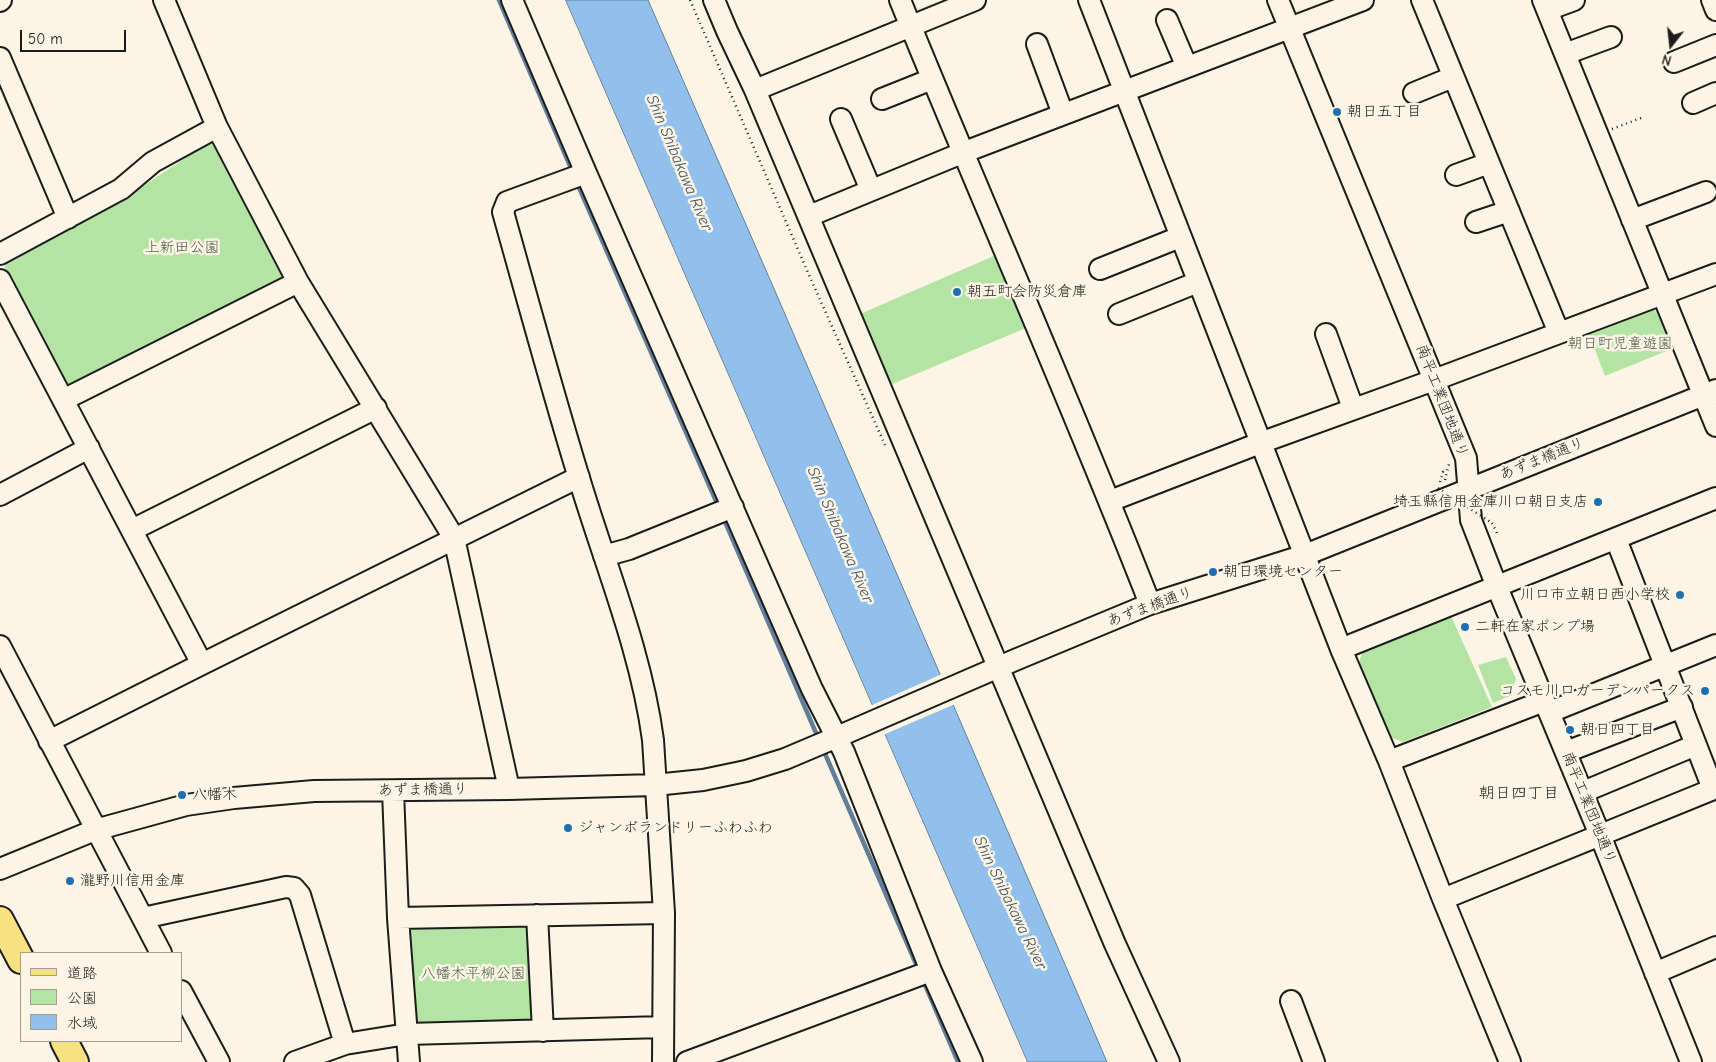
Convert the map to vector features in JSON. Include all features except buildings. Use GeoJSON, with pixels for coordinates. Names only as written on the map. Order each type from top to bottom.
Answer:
{"type":"FeatureCollection","features":[{"type":"Feature","properties":{"kind":"main road"},"geometry":{"type":"LineString","coordinates":[[0,920],[20,958]]}},
{"type":"Feature","properties":{"kind":"main road"},"geometry":{"type":"LineString","coordinates":[[65,1042],[75,1062]]}},
{"type":"Feature","properties":{"kind":"street"},"geometry":{"type":"LineString","coordinates":[[164,0],[218,127],[298,282],[454,538],[509,789]]}},
{"type":"Feature","properties":{"kind":"street"},"geometry":{"type":"LineString","coordinates":[[512,0],[812,689],[843,735],[931,971],[971,1062]]}},
{"type":"Feature","properties":{"kind":"street"},"geometry":{"type":"LineString","coordinates":[[714,0],[756,90],[1115,944],[1169,1062]]}},
{"type":"Feature","properties":{"kind":"street"},"geometry":{"type":"LineString","coordinates":[[900,0],[962,153],[1110,501],[1150,604]]}},
{"type":"Feature","properties":{"kind":"street"},"geometry":{"type":"LineString","coordinates":[[756,90],[976,0]]}},
{"type":"Feature","properties":{"kind":"street"},"geometry":{"type":"LineString","coordinates":[[1089,0],[1341,649],[1389,761],[1510,1062]]}},
{"type":"Feature","properties":{"kind":"street","name":"南平工業団地通り"},"geometry":{"type":"LineString","coordinates":[[1278,0],[1466,458],[1472,520],[1497,587],[1600,835],[1691,1062]]}},
{"type":"Feature","properties":{"kind":"street"},"geometry":{"type":"LineString","coordinates":[[809,216],[962,153],[1363,0]]}},
{"type":"Feature","properties":{"kind":"street"},"geometry":{"type":"LineString","coordinates":[[1422,0],[1559,333]]}},
{"type":"Feature","properties":{"kind":"street"},"geometry":{"type":"LineString","coordinates":[[1574,0],[1545,5],[1662,294],[1710,392],[1716,426]]}},
{"type":"Feature","properties":{"kind":"street"},"geometry":{"type":"LineString","coordinates":[[1712,0],[1716,10]]}},
{"type":"Feature","properties":{"kind":"street"},"geometry":{"type":"LineString","coordinates":[[1168,20],[1187,68]]}},
{"type":"Feature","properties":{"kind":"street"},"geometry":{"type":"LineString","coordinates":[[1565,54],[1610,37]]}},
{"type":"Feature","properties":{"kind":"street"},"geometry":{"type":"LineString","coordinates":[[1037,44],[1063,114]]}},
{"type":"Feature","properties":{"kind":"street"},"geometry":{"type":"LineString","coordinates":[[1674,62],[1716,45]]}},
{"type":"Feature","properties":{"kind":"street"},"geometry":{"type":"LineString","coordinates":[[0,58],[68,218]]}},
{"type":"Feature","properties":{"kind":"street"},"geometry":{"type":"LineString","coordinates":[[1414,93],[1453,77]]}},
{"type":"Feature","properties":{"kind":"street"},"geometry":{"type":"LineString","coordinates":[[882,99],[932,79]]}},
{"type":"Feature","properties":{"kind":"street"},"geometry":{"type":"LineString","coordinates":[[1692,103],[1716,93]]}},
{"type":"Feature","properties":{"kind":"street"},"geometry":{"type":"LineString","coordinates":[[841,119],[871,190]]}},
{"type":"Feature","properties":{"kind":"street"},"geometry":{"type":"LineString","coordinates":[[0,254],[121,189],[153,162],[218,127]]}},
{"type":"Feature","properties":{"kind":"street"},"geometry":{"type":"LineString","coordinates":[[1456,175],[1489,163]]}},
{"type":"Feature","properties":{"kind":"street"},"geometry":{"type":"LineString","coordinates":[[586,173],[507,202],[503,212],[578,477],[642,677],[653,740],[664,914],[663,1062]]}},
{"type":"Feature","properties":{"kind":"street"},"geometry":{"type":"LineString","coordinates":[[1632,220],[1706,192]]}},
{"type":"Feature","properties":{"kind":"street"},"geometry":{"type":"LineString","coordinates":[[1476,222],[1509,210]]}},
{"type":"Feature","properties":{"kind":"street"},"geometry":{"type":"LineString","coordinates":[[1100,269],[1180,237]]}},
{"type":"Feature","properties":{"kind":"street"},"geometry":{"type":"LineString","coordinates":[[1110,501],[1260,442],[1434,380],[1716,274]]}},
{"type":"Feature","properties":{"kind":"street"},"geometry":{"type":"LineString","coordinates":[[0,280],[202,664]]}},
{"type":"Feature","properties":{"kind":"street"},"geometry":{"type":"LineString","coordinates":[[63,400],[298,282]]}},
{"type":"Feature","properties":{"kind":"street"},"geometry":{"type":"LineString","coordinates":[[1119,314],[1198,282]]}},
{"type":"Feature","properties":{"kind":"street"},"geometry":{"type":"LineString","coordinates":[[1326,334],[1353,408]]}},
{"type":"Feature","properties":{"kind":"street","name":"あずま橋通り"},"geometry":{"type":"LineString","coordinates":[[0,869],[95,830],[186,806],[234,798],[314,792],[655,785],[704,780],[746,771],[785,759],[1150,604],[1305,556],[1710,392]]}},
{"type":"Feature","properties":{"kind":"street"},"geometry":{"type":"LineString","coordinates":[[132,530],[376,408]]}},
{"type":"Feature","properties":{"kind":"street"},"geometry":{"type":"LineString","coordinates":[[0,495],[89,448]]}},
{"type":"Feature","properties":{"kind":"street"},"geometry":{"type":"LineString","coordinates":[[50,741],[578,477]]}},
{"type":"Feature","properties":{"kind":"street"},"geometry":{"type":"LineString","coordinates":[[1341,649],[1716,498]]}},
{"type":"Feature","properties":{"kind":"street"},"geometry":{"type":"LineString","coordinates":[[604,556],[629,549],[733,506]]}},
{"type":"Feature","properties":{"kind":"street"},"geometry":{"type":"LineString","coordinates":[[1443,899],[1715,788],[1696,745],[1616,539]]}},
{"type":"Feature","properties":{"kind":"street"},"geometry":{"type":"LineString","coordinates":[[1389,761],[1666,665],[1716,645]]}},
{"type":"Feature","properties":{"kind":"street"},"geometry":{"type":"LineString","coordinates":[[0,646],[160,952]]}},
{"type":"Feature","properties":{"kind":"street"},"geometry":{"type":"LineString","coordinates":[[1566,752],[1682,707]]}},
{"type":"Feature","properties":{"kind":"street"},"geometry":{"type":"LineString","coordinates":[[1582,792],[1696,745]]}},
{"type":"Feature","properties":{"kind":"street"},"geometry":{"type":"LineString","coordinates":[[393,791],[398,918],[409,1062]]}},
{"type":"Feature","properties":{"kind":"street"},"geometry":{"type":"LineString","coordinates":[[143,918],[286,887],[294,888],[300,895],[344,1044]]}},
{"type":"Feature","properties":{"kind":"street"},"geometry":{"type":"LineString","coordinates":[[398,918],[664,914]]}},
{"type":"Feature","properties":{"kind":"street"},"geometry":{"type":"LineString","coordinates":[[537,915],[544,1031]]}},
{"type":"Feature","properties":{"kind":"street"},"geometry":{"type":"LineString","coordinates":[[1656,973],[1716,947]]}},
{"type":"Feature","properties":{"kind":"street"},"geometry":{"type":"LineString","coordinates":[[687,1062],[931,971]]}},
{"type":"Feature","properties":{"kind":"street"},"geometry":{"type":"LineString","coordinates":[[182,993],[219,1062]]}},
{"type":"Feature","properties":{"kind":"street"},"geometry":{"type":"LineString","coordinates":[[1290,1002],[1314,1062]]}},
{"type":"Feature","properties":{"kind":"street"},"geometry":{"type":"LineString","coordinates":[[295,1062],[344,1044],[408,1034],[663,1027]]}},
{"type":"Feature","properties":{"kind":"path"},"geometry":{"type":"LineString","coordinates":[[1598,135],[1641,118]]}},
{"type":"Feature","properties":{"kind":"path"},"geometry":{"type":"LineString","coordinates":[[1446,474],[1443,472],[1438,488],[1492,522]]}},
{"type":"Feature","properties":{"kind":"green space","name":"上新田公園"},"geometry":{"type":"Polygon","coordinates":[[[208,143],[215,145],[285,274],[282,281],[72,386],[65,383],[4,266],[7,258],[122,200],[208,143]]]}},
{"type":"Feature","properties":{"kind":"green space"},"geometry":{"type":"Polygon","coordinates":[[[996,255],[1026,328],[890,385],[860,314],[996,255]]]}},
{"type":"Feature","properties":{"kind":"green space","name":"朝日町児童遊園"},"geometry":{"type":"Polygon","coordinates":[[[1650,308],[1658,312],[1674,348],[1605,376],[1588,331],[1650,308]]]}},
{"type":"Feature","properties":{"kind":"green space"},"geometry":{"type":"Polygon","coordinates":[[[1451,616],[1492,707],[1403,742],[1390,737],[1359,664],[1362,653],[1451,616]]]}},
{"type":"Feature","properties":{"kind":"green space"},"geometry":{"type":"Polygon","coordinates":[[[1506,657],[1516,679],[1510,696],[1493,703],[1478,665],[1506,657]]]}},
{"type":"Feature","properties":{"kind":"green space","name":"八幡木平柳公園"},"geometry":{"type":"Polygon","coordinates":[[[527,922],[531,926],[534,1023],[417,1026],[412,1022],[407,930],[411,925],[527,922]]]}},
{"type":"Feature","properties":{"kind":"water","name":"Shin Shibakawa River"},"geometry":{"type":"Polygon","coordinates":[[[566,0],[648,0],[1107,1062],[1028,1062],[566,0]]]}},
{"type":"Feature","properties":{"kind":"pier"},"geometry":{"type":"Polygon","coordinates":[[[942,674],[955,704],[883,735],[870,706],[942,674]]]}},
{"type":"Feature","properties":{"kind":"waterway"},"geometry":{"type":"LineString","coordinates":[[499,0],[573,173]]}},
{"type":"Feature","properties":{"kind":"waterway"},"geometry":{"type":"LineString","coordinates":[[577,183],[719,508]]}},
{"type":"Feature","properties":{"kind":"waterway"},"geometry":{"type":"LineString","coordinates":[[723,517],[819,740]]}},
{"type":"Feature","properties":{"kind":"waterway"},"geometry":{"type":"LineString","coordinates":[[823,749],[919,971]]}},
{"type":"Feature","properties":{"kind":"waterway"},"geometry":{"type":"LineString","coordinates":[[923,980],[958,1062]]}},
{"type":"Feature","properties":{"kind":"place","name":"朝日五丁目"},"geometry":{"type":"Point","coordinates":[1337,112]}},
{"type":"Feature","properties":{"kind":"place","name":"朝五町会防災倉庫"},"geometry":{"type":"Point","coordinates":[957,292]}},
{"type":"Feature","properties":{"kind":"place","name":"埼玉縣信用金庫川口朝日支店"},"geometry":{"type":"Point","coordinates":[1598,502]}},
{"type":"Feature","properties":{"kind":"place","name":"朝日環境センター"},"geometry":{"type":"Point","coordinates":[1213,572]}},
{"type":"Feature","properties":{"kind":"place","name":"川口市立朝日西小学校"},"geometry":{"type":"Point","coordinates":[1680,595]}},
{"type":"Feature","properties":{"kind":"place","name":"二軒在家ポンプ場"},"geometry":{"type":"Point","coordinates":[1465,627]}},
{"type":"Feature","properties":{"kind":"place","name":"コスモ川口ガーデンパークス"},"geometry":{"type":"Point","coordinates":[1705,691]}},
{"type":"Feature","properties":{"kind":"place","name":"朝日四丁目"},"geometry":{"type":"Point","coordinates":[1570,730]}},
{"type":"Feature","properties":{"kind":"place","name":"八幡木"},"geometry":{"type":"Point","coordinates":[182,795]}},
{"type":"Feature","properties":{"kind":"place","name":"ジャンボランドリーふわふわ"},"geometry":{"type":"Point","coordinates":[568,828]}},
{"type":"Feature","properties":{"kind":"place","name":"瀧野川信用金庫"},"geometry":{"type":"Point","coordinates":[70,881]}},
{"type":"Feature","properties":{"kind":"district","name":"朝日四丁目"},"geometry":{"type":"Point","coordinates":[1519,793]}}]}
